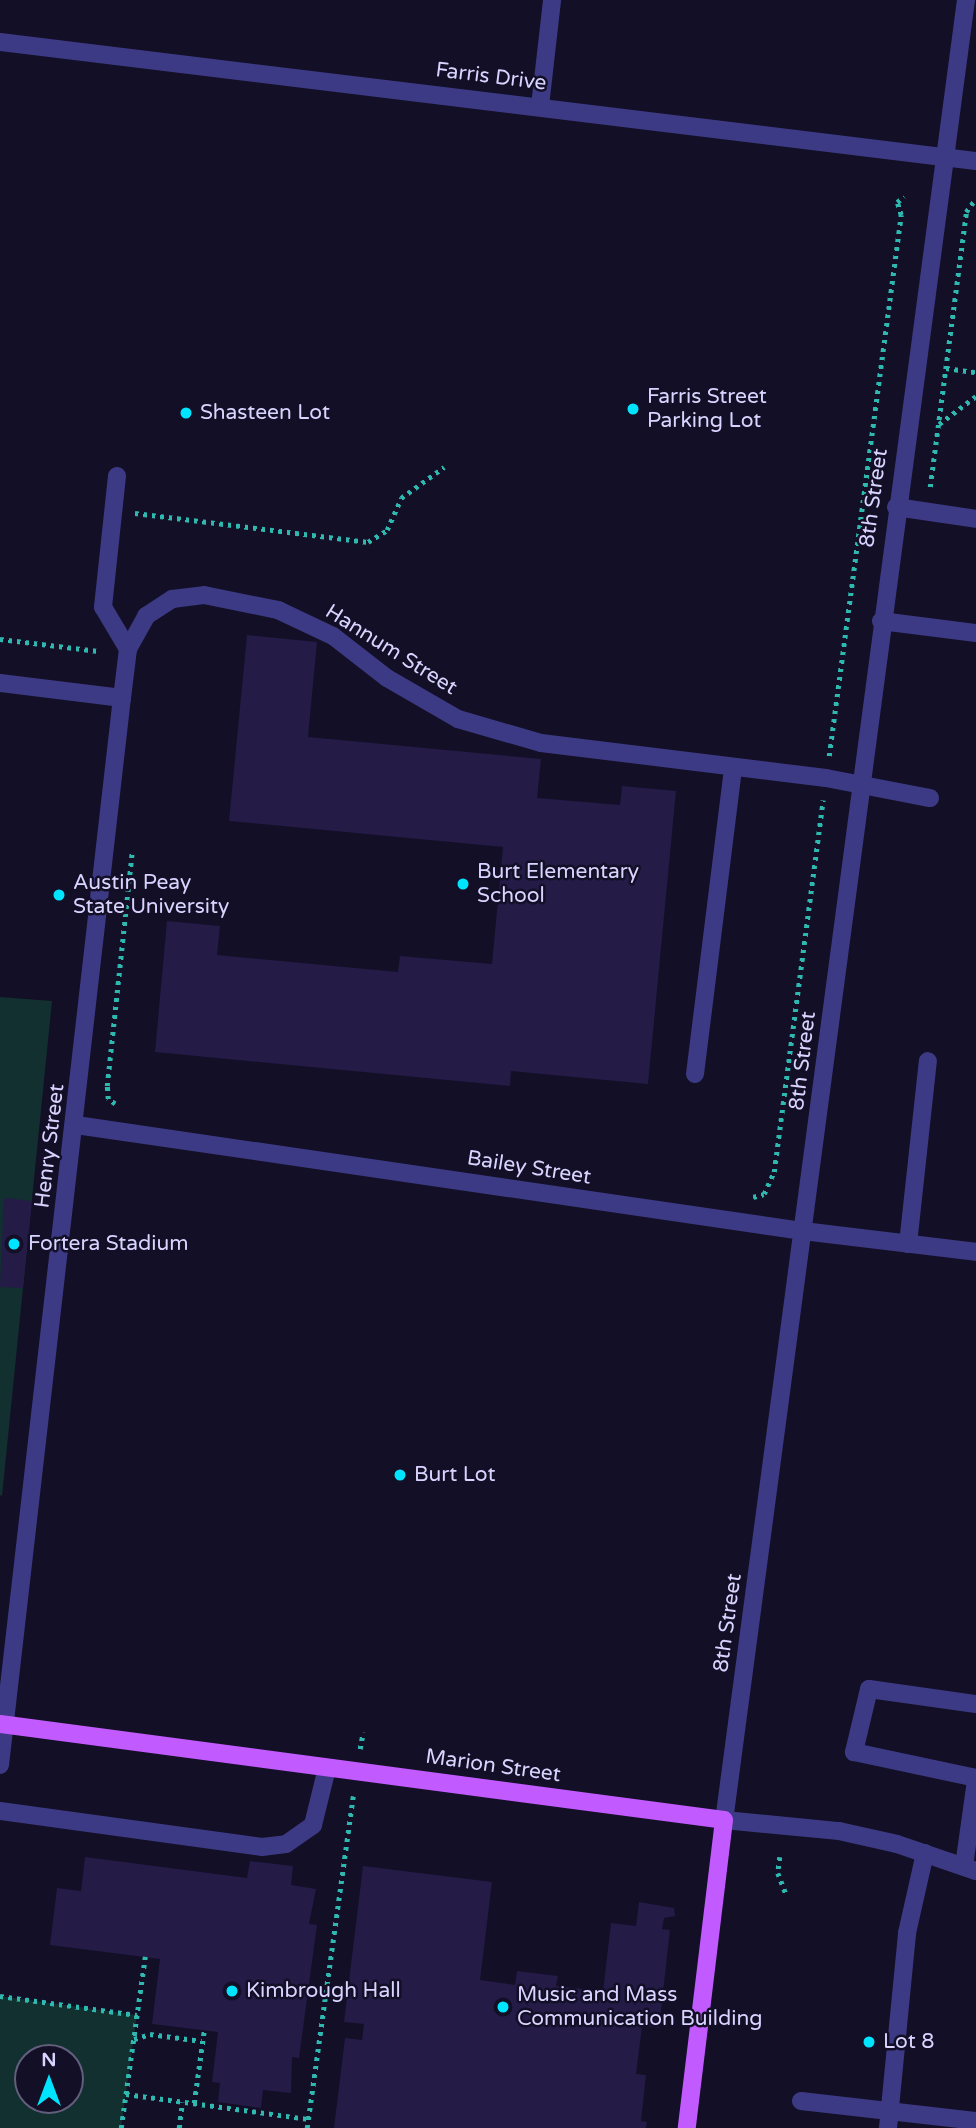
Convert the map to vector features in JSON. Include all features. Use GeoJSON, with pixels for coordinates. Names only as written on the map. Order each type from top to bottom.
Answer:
{"type":"FeatureCollection","features":[{"type":"Feature","properties":{"kind":"main road","name":"Marion Street"},"geometry":{"type":"LineString","coordinates":[[2,1724],[724,1820]]}},
{"type":"Feature","properties":{"kind":"main road","name":"8th Street"},"geometry":{"type":"LineString","coordinates":[[687,2128],[724,1820]]}},
{"type":"Feature","properties":{"kind":"street"},"geometry":{"type":"LineString","coordinates":[[540,106],[552,0]]}},
{"type":"Feature","properties":{"kind":"street","name":"8th Street"},"geometry":{"type":"LineString","coordinates":[[724,1820],[896,507],[966,0]]}},
{"type":"Feature","properties":{"kind":"street","name":"Farris Drive"},"geometry":{"type":"LineString","coordinates":[[0,42],[976,161]]}},
{"type":"Feature","properties":{"kind":"street"},"geometry":{"type":"LineString","coordinates":[[117,476],[103,607],[128,649]]}},
{"type":"Feature","properties":{"kind":"street"},"geometry":{"type":"LineString","coordinates":[[896,507],[976,519]]}},
{"type":"Feature","properties":{"kind":"street","name":"Hannum Street"},"geometry":{"type":"LineString","coordinates":[[122,698],[128,649],[146,616],[172,599],[204,596],[278,610],[333,636],[387,678],[458,719],[541,743],[826,778],[861,787],[930,798]]}},
{"type":"Feature","properties":{"kind":"street"},"geometry":{"type":"LineString","coordinates":[[881,621],[976,633]]}},
{"type":"Feature","properties":{"kind":"street"},"geometry":{"type":"LineString","coordinates":[[0,683],[122,698]]}},
{"type":"Feature","properties":{"kind":"street","name":"Henry Street"},"geometry":{"type":"LineString","coordinates":[[0,1765],[2,1724],[76,1125],[122,698]]}},
{"type":"Feature","properties":{"kind":"street"},"geometry":{"type":"LineString","coordinates":[[695,1074],[733,767]]}},
{"type":"Feature","properties":{"kind":"street"},"geometry":{"type":"LineString","coordinates":[[908,1244],[928,1061]]}},
{"type":"Feature","properties":{"kind":"street","name":"Bailey Street"},"geometry":{"type":"LineString","coordinates":[[76,1125],[803,1231],[976,1252]]}},
{"type":"Feature","properties":{"kind":"street"},"geometry":{"type":"LineString","coordinates":[[970,1868],[976,1779],[854,1752],[869,1689],[976,1704]]}},
{"type":"Feature","properties":{"kind":"street"},"geometry":{"type":"LineString","coordinates":[[0,1811],[262,1847],[286,1844],[313,1825],[327,1768]]}},
{"type":"Feature","properties":{"kind":"street","name":"Marion Street"},"geometry":{"type":"LineString","coordinates":[[724,1820],[839,1831],[925,1853],[970,1868]]}},
{"type":"Feature","properties":{"kind":"street"},"geometry":{"type":"LineString","coordinates":[[889,2120],[909,1921],[925,1853]]}},
{"type":"Feature","properties":{"kind":"street"},"geometry":{"type":"LineString","coordinates":[[802,2101],[889,2120],[976,2121]]}},
{"type":"Feature","properties":{"kind":"path"},"geometry":{"type":"LineString","coordinates":[[740,1195],[764,1194],[772,1182],[901,215],[897,202],[904,197]]}},
{"type":"Feature","properties":{"kind":"path"},"geometry":{"type":"LineString","coordinates":[[929,491],[966,212],[976,198]]}},
{"type":"Feature","properties":{"kind":"path"},"geometry":{"type":"LineString","coordinates":[[946,368],[976,372]]}},
{"type":"Feature","properties":{"kind":"path"},"geometry":{"type":"LineString","coordinates":[[938,424],[976,396]]}},
{"type":"Feature","properties":{"kind":"path"},"geometry":{"type":"LineString","coordinates":[[129,526],[131,513],[369,542],[387,530],[401,498],[444,467]]}},
{"type":"Feature","properties":{"kind":"path"},"geometry":{"type":"LineString","coordinates":[[0,639],[98,651]]}},
{"type":"Feature","properties":{"kind":"path"},"geometry":{"type":"LineString","coordinates":[[119,1107],[108,1099],[107,1086],[134,838]]}},
{"type":"Feature","properties":{"kind":"path"},"geometry":{"type":"LineString","coordinates":[[307,2128],[363,1732]]}},
{"type":"Feature","properties":{"kind":"path"},"geometry":{"type":"LineString","coordinates":[[780,1857],[778,1873],[787,1896]]}},
{"type":"Feature","properties":{"kind":"path"},"geometry":{"type":"LineString","coordinates":[[121,2128],[145,1957]]}},
{"type":"Feature","properties":{"kind":"path"},"geometry":{"type":"LineString","coordinates":[[0,1996],[136,2015]]}},
{"type":"Feature","properties":{"kind":"path"},"geometry":{"type":"LineString","coordinates":[[194,2103],[204,2031]]}},
{"type":"Feature","properties":{"kind":"path"},"geometry":{"type":"LineString","coordinates":[[134,2039],[150,2034],[202,2041]]}},
{"type":"Feature","properties":{"kind":"path"},"geometry":{"type":"LineString","coordinates":[[126,2094],[309,2119]]}},
{"type":"Feature","properties":{"kind":"path"},"geometry":{"type":"LineString","coordinates":[[179,2128],[182,2102]]}},
{"type":"Feature","properties":{"kind":"green space","name":"Fortera Stadium"},"geometry":{"type":"Polygon","coordinates":[[[0,997],[52,1001],[2,1496],[0,1495],[0,997]]]}},
{"type":"Feature","properties":{"kind":"green space"},"geometry":{"type":"Polygon","coordinates":[[[0,1996],[137,2015],[121,2128],[0,2128],[0,1996]]]}},
{"type":"Feature","properties":{"kind":"building"},"geometry":{"type":"Polygon","coordinates":[[[247,635],[317,642],[308,737],[541,759],[537,798],[620,805],[622,786],[676,791],[648,1084],[511,1071],[510,1086],[155,1052],[167,921],[220,926],[217,955],[398,972],[400,956],[492,964],[503,847],[229,821],[247,635]]]}},
{"type":"Feature","properties":{"kind":"building"},"geometry":{"type":"Polygon","coordinates":[[[4,1198],[32,1201],[23,1288],[0,1287],[4,1198]]]}},
{"type":"Feature","properties":{"kind":"building","name":"Kimbrough Hall"},"geometry":{"type":"Polygon","coordinates":[[[85,1857],[247,1878],[250,1861],[293,1866],[291,1885],[316,1889],[309,1924],[317,1925],[299,2058],[292,2057],[291,2093],[263,2090],[261,2108],[218,2102],[220,2083],[212,2082],[218,2032],[152,2024],[160,1959],[50,1945],[57,1888],[81,1891],[85,1857]]]}},
{"type":"Feature","properties":{"kind":"building","name":"Music and Mass Communication Building"},"geometry":{"type":"Polygon","coordinates":[[[363,1866],[492,1882],[480,1980],[515,1985],[517,1971],[558,1976],[556,1986],[603,1991],[611,1923],[636,1926],[639,1902],[674,1908],[675,1916],[664,1918],[662,1929],[670,1930],[659,2028],[642,2026],[636,2074],[646,2075],[641,2121],[647,2122],[646,2128],[334,2128],[345,2038],[362,2040],[364,2024],[344,2022],[363,1866]]]}},
{"type":"Feature","properties":{"kind":"place","name":"Farris Street Parking Lot"},"geometry":{"type":"Point","coordinates":[633,409]}},
{"type":"Feature","properties":{"kind":"place","name":"Shasteen Lot"},"geometry":{"type":"Point","coordinates":[186,413]}},
{"type":"Feature","properties":{"kind":"place","name":"Burt Elementary School"},"geometry":{"type":"Point","coordinates":[463,884]}},
{"type":"Feature","properties":{"kind":"place","name":"Austin Peay State University"},"geometry":{"type":"Point","coordinates":[59,895]}},
{"type":"Feature","properties":{"kind":"place","name":"Fortera Stadium"},"geometry":{"type":"Point","coordinates":[14,1244]}},
{"type":"Feature","properties":{"kind":"place","name":"Burt Lot"},"geometry":{"type":"Point","coordinates":[400,1475]}},
{"type":"Feature","properties":{"kind":"place","name":"Kimbrough Hall"},"geometry":{"type":"Point","coordinates":[232,1991]}},
{"type":"Feature","properties":{"kind":"place","name":"Music and Mass Communication Building"},"geometry":{"type":"Point","coordinates":[503,2007]}},
{"type":"Feature","properties":{"kind":"place","name":"Lot 8"},"geometry":{"type":"Point","coordinates":[869,2042]}}]}
